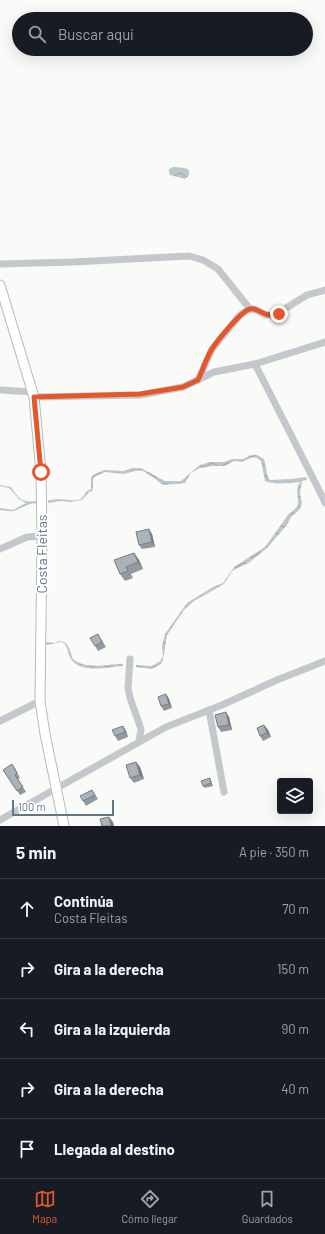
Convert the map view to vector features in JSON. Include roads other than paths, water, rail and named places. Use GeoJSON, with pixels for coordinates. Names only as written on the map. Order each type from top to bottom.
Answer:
{"type":"FeatureCollection","features":[{"type":"Feature","properties":{"kind":"main road","name":"Costa Fleitas"},"geometry":{"type":"LineString","coordinates":[[0,285],[4,307],[33,394],[41,472],[42,536],[40,701],[64,826]]}},
{"type":"Feature","properties":{"kind":"street"},"geometry":{"type":"LineString","coordinates":[[0,264],[189,256],[203,260],[218,270],[250,309]]}},
{"type":"Feature","properties":{"kind":"street"},"geometry":{"type":"LineString","coordinates":[[198,380],[212,349],[240,315],[250,309],[254,309],[266,315],[275,315],[307,295],[325,290]]}},
{"type":"Feature","properties":{"kind":"street"},"geometry":{"type":"LineString","coordinates":[[0,390],[33,394],[140,394],[183,387],[214,372],[256,364],[325,342]]}},
{"type":"Feature","properties":{"kind":"street"},"geometry":{"type":"LineString","coordinates":[[256,364],[325,503]]}},
{"type":"Feature","properties":{"kind":"street"},"geometry":{"type":"LineString","coordinates":[[0,549],[27,536],[42,536]]}},
{"type":"Feature","properties":{"kind":"street"},"geometry":{"type":"LineString","coordinates":[[130,659],[128,688],[141,730],[138,741]]}},
{"type":"Feature","properties":{"kind":"street"},"geometry":{"type":"LineString","coordinates":[[0,820],[138,741],[166,727],[250,693],[277,680],[325,662]]}},
{"type":"Feature","properties":{"kind":"street"},"geometry":{"type":"LineString","coordinates":[[0,721],[40,701]]}},
{"type":"Feature","properties":{"kind":"street"},"geometry":{"type":"LineString","coordinates":[[209,710],[224,792]]}},
{"type":"Feature","properties":{"kind":"water"},"geometry":{"type":"Polygon","coordinates":[[[173,167],[185,168],[189,170],[189,175],[185,179],[170,175],[169,169],[173,167]]]}},
{"type":"Feature","properties":{"kind":"water"},"geometry":{"type":"Polygon","coordinates":[[[251,455],[257,455],[264,459],[270,480],[306,477],[307,480],[302,481],[300,493],[302,503],[300,509],[291,517],[287,525],[267,548],[250,562],[232,571],[224,584],[194,601],[184,610],[167,635],[163,660],[161,664],[152,669],[136,667],[136,665],[152,666],[160,661],[163,656],[162,646],[165,634],[187,603],[213,587],[223,583],[234,567],[265,547],[288,515],[297,507],[297,489],[300,482],[277,483],[265,481],[261,461],[253,457],[242,462],[234,461],[225,466],[200,468],[191,473],[185,483],[164,485],[143,471],[135,471],[124,474],[105,472],[94,477],[92,491],[89,492],[82,500],[48,503],[48,500],[81,499],[87,491],[91,489],[91,478],[93,475],[104,470],[124,471],[132,468],[141,468],[165,481],[181,481],[200,465],[210,462],[224,462],[232,459],[243,459],[251,455]]]}},
{"type":"Feature","properties":{"kind":"water"},"geometry":{"type":"Polygon","coordinates":[[[0,485],[11,487],[16,495],[24,501],[37,501],[37,503],[14,511],[0,510],[0,508],[13,510],[26,503],[19,499],[9,488],[0,485]]]}},
{"type":"Feature","properties":{"kind":"water"},"geometry":{"type":"Polygon","coordinates":[[[59,641],[65,643],[67,645],[73,659],[78,662],[97,666],[123,664],[123,666],[103,668],[81,667],[75,664],[71,659],[65,644],[61,642],[46,645],[46,642],[55,643],[59,641]]]}}]}
